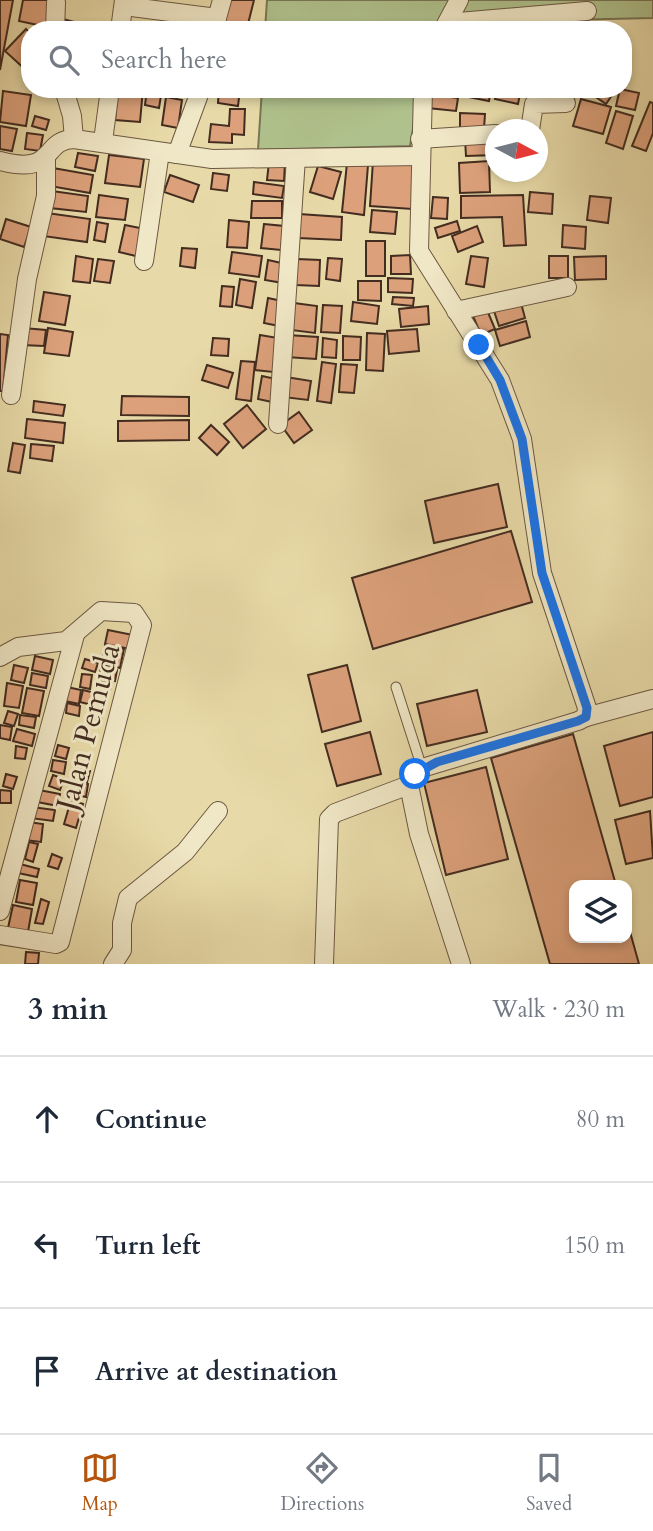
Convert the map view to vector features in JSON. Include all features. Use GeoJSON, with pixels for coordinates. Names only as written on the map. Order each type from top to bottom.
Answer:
{"type":"FeatureCollection","features":[{"type":"Feature","properties":{"kind":"street"},"geometry":{"type":"LineString","coordinates":[[217,21],[222,0]]}},
{"type":"Feature","properties":{"kind":"street"},"geometry":{"type":"LineString","coordinates":[[448,21],[459,0]]}},
{"type":"Feature","properties":{"kind":"street"},"geometry":{"type":"LineString","coordinates":[[55,21],[56,3]]}},
{"type":"Feature","properties":{"kind":"street"},"geometry":{"type":"LineString","coordinates":[[121,21],[124,3],[203,21]]}},
{"type":"Feature","properties":{"kind":"street"},"geometry":{"type":"LineString","coordinates":[[492,21],[587,11]]}},
{"type":"Feature","properties":{"kind":"street"},"geometry":{"type":"LineString","coordinates":[[67,98],[74,139]]}},
{"type":"Feature","properties":{"kind":"street"},"geometry":{"type":"LineString","coordinates":[[103,141],[109,98]]}},
{"type":"Feature","properties":{"kind":"street"},"geometry":{"type":"LineString","coordinates":[[144,261],[169,153],[196,98]]}},
{"type":"Feature","properties":{"kind":"street"},"geometry":{"type":"LineString","coordinates":[[423,98],[419,251],[500,380],[522,439],[542,573],[585,699],[586,717]]}},
{"type":"Feature","properties":{"kind":"street"},"geometry":{"type":"LineString","coordinates":[[532,119],[534,104],[566,103]]}},
{"type":"Feature","properties":{"kind":"street"},"geometry":{"type":"LineString","coordinates":[[0,161],[22,167],[46,158],[58,143],[74,139],[103,141],[212,159],[296,158],[420,147],[485,136]]}},
{"type":"Feature","properties":{"kind":"street"},"geometry":{"type":"LineString","coordinates":[[11,395],[27,279],[46,196],[46,158]]}},
{"type":"Feature","properties":{"kind":"street"},"geometry":{"type":"LineString","coordinates":[[278,424],[296,158]]}},
{"type":"Feature","properties":{"kind":"street"},"geometry":{"type":"LineString","coordinates":[[456,312],[567,288]]}},
{"type":"Feature","properties":{"kind":"street","name":"Jalan Pemuda"},"geometry":{"type":"LineString","coordinates":[[0,657],[18,647],[55,644],[75,635],[101,611],[134,613],[142,625],[60,942],[56,944],[0,935]]}},
{"type":"Feature","properties":{"kind":"street"},"geometry":{"type":"LineString","coordinates":[[0,911],[75,635]]}},
{"type":"Feature","properties":{"kind":"street"},"geometry":{"type":"LineString","coordinates":[[324,964],[329,819],[335,813],[408,785],[422,768],[653,699]]}},
{"type":"Feature","properties":{"kind":"street"},"geometry":{"type":"LineString","coordinates":[[408,785],[418,834],[461,964]]}},
{"type":"Feature","properties":{"kind":"street"},"geometry":{"type":"LineString","coordinates":[[113,964],[122,950],[122,923],[128,898],[185,852],[218,811]]}},
{"type":"Feature","properties":{"kind":"lane"},"geometry":{"type":"LineString","coordinates":[[396,687],[422,768]]}},
{"type":"Feature","properties":{"kind":"green space"},"geometry":{"type":"Polygon","coordinates":[[[267,0],[653,0],[653,18],[266,21],[267,0]]]}},
{"type":"Feature","properties":{"kind":"green space"},"geometry":{"type":"Polygon","coordinates":[[[261,98],[418,98],[410,146],[258,150],[261,98]]]}},
{"type":"Feature","properties":{"kind":"building"},"geometry":{"type":"Polygon","coordinates":[[[0,0],[13,0],[0,70],[0,0]]]}},
{"type":"Feature","properties":{"kind":"building"},"geometry":{"type":"Polygon","coordinates":[[[23,0],[53,0],[48,21],[19,21],[23,0]]]}},
{"type":"Feature","properties":{"kind":"building"},"geometry":{"type":"Polygon","coordinates":[[[229,0],[254,0],[249,21],[223,21],[229,0]]]}},
{"type":"Feature","properties":{"kind":"building"},"geometry":{"type":"Polygon","coordinates":[[[21,34],[21,66],[5,51],[21,34]]]}},
{"type":"Feature","properties":{"kind":"building"},"geometry":{"type":"Polygon","coordinates":[[[3,91],[21,94],[21,98],[31,98],[26,126],[0,122],[3,91]]]}},
{"type":"Feature","properties":{"kind":"building"},"geometry":{"type":"Polygon","coordinates":[[[632,92],[639,93],[635,110],[616,106],[618,98],[632,98],[632,92]]]}},
{"type":"Feature","properties":{"kind":"building"},"geometry":{"type":"Polygon","coordinates":[[[117,98],[142,98],[140,122],[115,120],[117,98]]]}},
{"type":"Feature","properties":{"kind":"building"},"geometry":{"type":"Polygon","coordinates":[[[146,98],[161,98],[159,108],[145,105],[146,98]]]}},
{"type":"Feature","properties":{"kind":"building"},"geometry":{"type":"Polygon","coordinates":[[[166,98],[182,100],[178,128],[162,125],[166,98]]]}},
{"type":"Feature","properties":{"kind":"building"},"geometry":{"type":"Polygon","coordinates":[[[218,98],[239,98],[238,106],[218,103],[218,98]]]}},
{"type":"Feature","properties":{"kind":"building"},"geometry":{"type":"Polygon","coordinates":[[[429,98],[458,98],[456,111],[428,108],[429,98]]]}},
{"type":"Feature","properties":{"kind":"building"},"geometry":{"type":"Polygon","coordinates":[[[495,98],[519,98],[518,104],[495,98]]]}},
{"type":"Feature","properties":{"kind":"building"},"geometry":{"type":"Polygon","coordinates":[[[597,98],[610,98],[606,104],[597,98]]]}},
{"type":"Feature","properties":{"kind":"building"},"geometry":{"type":"Polygon","coordinates":[[[581,99],[611,107],[603,134],[573,126],[581,99]]]}},
{"type":"Feature","properties":{"kind":"building"},"geometry":{"type":"Polygon","coordinates":[[[650,102],[653,103],[653,133],[646,151],[632,146],[650,102]]]}},
{"type":"Feature","properties":{"kind":"building"},"geometry":{"type":"Polygon","coordinates":[[[230,109],[245,109],[244,135],[232,134],[232,143],[209,142],[211,124],[229,126],[230,109]]]}},
{"type":"Feature","properties":{"kind":"building"},"geometry":{"type":"Polygon","coordinates":[[[616,111],[633,116],[623,149],[606,143],[616,111]]]}},
{"type":"Feature","properties":{"kind":"building"},"geometry":{"type":"Polygon","coordinates":[[[460,113],[485,114],[484,129],[460,128],[460,113]]]}},
{"type":"Feature","properties":{"kind":"building"},"geometry":{"type":"Polygon","coordinates":[[[35,116],[49,120],[46,130],[32,126],[35,116]]]}},
{"type":"Feature","properties":{"kind":"building"},"geometry":{"type":"Polygon","coordinates":[[[0,126],[17,129],[12,151],[0,149],[0,126]]]}},
{"type":"Feature","properties":{"kind":"building"},"geometry":{"type":"Polygon","coordinates":[[[27,133],[43,135],[40,151],[25,149],[27,133]]]}},
{"type":"Feature","properties":{"kind":"building"},"geometry":{"type":"Polygon","coordinates":[[[485,138],[485,155],[466,156],[465,139],[485,138]]]}},
{"type":"Feature","properties":{"kind":"building"},"geometry":{"type":"Polygon","coordinates":[[[78,153],[98,156],[95,171],[75,167],[78,153]]]}},
{"type":"Feature","properties":{"kind":"building"},"geometry":{"type":"Polygon","coordinates":[[[109,155],[144,159],[140,187],[105,183],[109,155]]]}},
{"type":"Feature","properties":{"kind":"building"},"geometry":{"type":"Polygon","coordinates":[[[373,161],[415,163],[412,209],[370,206],[373,161]]]}},
{"type":"Feature","properties":{"kind":"building"},"geometry":{"type":"Polygon","coordinates":[[[485,161],[485,182],[490,182],[490,192],[460,193],[459,163],[485,161]]]}},
{"type":"Feature","properties":{"kind":"building"},"geometry":{"type":"Polygon","coordinates":[[[269,162],[285,163],[284,181],[267,180],[269,162]]]}},
{"type":"Feature","properties":{"kind":"building"},"geometry":{"type":"Polygon","coordinates":[[[347,163],[368,165],[364,215],[342,212],[347,163]]]}},
{"type":"Feature","properties":{"kind":"building"},"geometry":{"type":"Polygon","coordinates":[[[318,166],[341,172],[333,199],[310,192],[318,166]]]}},
{"type":"Feature","properties":{"kind":"building"},"geometry":{"type":"Polygon","coordinates":[[[53,168],[93,175],[90,193],[50,186],[53,168]]]}},
{"type":"Feature","properties":{"kind":"building"},"geometry":{"type":"Polygon","coordinates":[[[213,173],[229,175],[227,191],[211,189],[213,173]]]}},
{"type":"Feature","properties":{"kind":"building"},"geometry":{"type":"Polygon","coordinates":[[[170,175],[199,185],[193,202],[164,192],[170,175]]]}},
{"type":"Feature","properties":{"kind":"building"},"geometry":{"type":"Polygon","coordinates":[[[254,182],[284,186],[282,198],[253,194],[254,182]]]}},
{"type":"Feature","properties":{"kind":"building"},"geometry":{"type":"Polygon","coordinates":[[[52,191],[88,196],[86,212],[50,208],[52,191]]]}},
{"type":"Feature","properties":{"kind":"building"},"geometry":{"type":"Polygon","coordinates":[[[530,192],[553,194],[552,214],[528,212],[530,192]]]}},
{"type":"Feature","properties":{"kind":"building"},"geometry":{"type":"Polygon","coordinates":[[[99,195],[128,199],[125,220],[96,217],[99,195]]]}},
{"type":"Feature","properties":{"kind":"building"},"geometry":{"type":"Polygon","coordinates":[[[523,195],[526,245],[504,246],[502,217],[461,218],[461,196],[523,195]]]}},
{"type":"Feature","properties":{"kind":"building"},"geometry":{"type":"Polygon","coordinates":[[[590,196],[611,198],[608,223],[587,220],[590,196]]]}},
{"type":"Feature","properties":{"kind":"building"},"geometry":{"type":"Polygon","coordinates":[[[433,197],[448,198],[447,219],[431,218],[433,197]]]}},
{"type":"Feature","properties":{"kind":"building"},"geometry":{"type":"Polygon","coordinates":[[[252,201],[282,201],[282,218],[251,218],[252,201]]]}},
{"type":"Feature","properties":{"kind":"building"},"geometry":{"type":"Polygon","coordinates":[[[372,210],[397,212],[395,234],[370,232],[372,210]]]}},
{"type":"Feature","properties":{"kind":"building"},"geometry":{"type":"Polygon","coordinates":[[[47,213],[90,219],[87,242],[43,236],[47,213]]]}},
{"type":"Feature","properties":{"kind":"building"},"geometry":{"type":"Polygon","coordinates":[[[299,214],[342,217],[341,240],[298,238],[299,214]]]}},
{"type":"Feature","properties":{"kind":"building"},"geometry":{"type":"Polygon","coordinates":[[[6,219],[31,227],[24,247],[0,239],[6,219]]]}},
{"type":"Feature","properties":{"kind":"building"},"geometry":{"type":"Polygon","coordinates":[[[229,220],[249,222],[247,248],[227,247],[229,220]]]}},
{"type":"Feature","properties":{"kind":"building"},"geometry":{"type":"Polygon","coordinates":[[[457,221],[460,231],[438,238],[435,228],[457,221]]]}},
{"type":"Feature","properties":{"kind":"building"},"geometry":{"type":"Polygon","coordinates":[[[97,222],[108,224],[105,242],[94,240],[97,222]]]}},
{"type":"Feature","properties":{"kind":"building"},"geometry":{"type":"Polygon","coordinates":[[[264,224],[284,226],[281,250],[261,248],[264,224]]]}},
{"type":"Feature","properties":{"kind":"building"},"geometry":{"type":"Polygon","coordinates":[[[125,225],[145,229],[140,257],[119,252],[125,225]]]}},
{"type":"Feature","properties":{"kind":"building"},"geometry":{"type":"Polygon","coordinates":[[[563,225],[586,227],[585,249],[562,247],[563,225]]]}},
{"type":"Feature","properties":{"kind":"building"},"geometry":{"type":"Polygon","coordinates":[[[477,226],[483,242],[458,252],[452,236],[477,226]]]}},
{"type":"Feature","properties":{"kind":"building"},"geometry":{"type":"Polygon","coordinates":[[[366,241],[385,241],[385,276],[366,276],[366,241]]]}},
{"type":"Feature","properties":{"kind":"building"},"geometry":{"type":"Polygon","coordinates":[[[182,248],[197,249],[195,268],[180,266],[182,248]]]}},
{"type":"Feature","properties":{"kind":"building"},"geometry":{"type":"Polygon","coordinates":[[[232,252],[262,256],[259,277],[229,273],[232,252]]]}},
{"type":"Feature","properties":{"kind":"building"},"geometry":{"type":"Polygon","coordinates":[[[410,255],[411,274],[391,274],[391,256],[410,255]]]}},
{"type":"Feature","properties":{"kind":"building"},"geometry":{"type":"Polygon","coordinates":[[[76,256],[93,259],[90,283],[73,281],[76,256]]]}},
{"type":"Feature","properties":{"kind":"building"},"geometry":{"type":"Polygon","coordinates":[[[471,256],[488,258],[484,287],[466,284],[471,256]]]}},
{"type":"Feature","properties":{"kind":"building"},"geometry":{"type":"Polygon","coordinates":[[[549,256],[568,256],[568,278],[549,278],[549,256]]]}},
{"type":"Feature","properties":{"kind":"building"},"geometry":{"type":"Polygon","coordinates":[[[606,256],[606,279],[575,280],[574,257],[606,256]]]}},
{"type":"Feature","properties":{"kind":"building"},"geometry":{"type":"Polygon","coordinates":[[[328,258],[342,259],[340,281],[326,279],[328,258]]]}},
{"type":"Feature","properties":{"kind":"building"},"geometry":{"type":"Polygon","coordinates":[[[98,259],[114,261],[110,283],[94,281],[98,259]]]}},
{"type":"Feature","properties":{"kind":"building"},"geometry":{"type":"Polygon","coordinates":[[[297,259],[320,260],[319,286],[296,285],[297,259]]]}},
{"type":"Feature","properties":{"kind":"building"},"geometry":{"type":"Polygon","coordinates":[[[268,260],[286,264],[283,283],[265,280],[268,260]]]}},
{"type":"Feature","properties":{"kind":"building"},"geometry":{"type":"Polygon","coordinates":[[[388,278],[413,279],[412,293],[388,292],[388,278]]]}},
{"type":"Feature","properties":{"kind":"building"},"geometry":{"type":"Polygon","coordinates":[[[240,279],[256,282],[252,308],[236,305],[240,279]]]}},
{"type":"Feature","properties":{"kind":"building"},"geometry":{"type":"Polygon","coordinates":[[[358,281],[381,281],[381,301],[358,300],[358,281]]]}},
{"type":"Feature","properties":{"kind":"building"},"geometry":{"type":"Polygon","coordinates":[[[222,286],[234,287],[232,307],[220,306],[222,286]]]}},
{"type":"Feature","properties":{"kind":"building"},"geometry":{"type":"Polygon","coordinates":[[[44,292],[70,296],[65,325],[39,321],[44,292]]]}},
{"type":"Feature","properties":{"kind":"building"},"geometry":{"type":"Polygon","coordinates":[[[393,297],[414,298],[413,306],[392,304],[393,297]]]}},
{"type":"Feature","properties":{"kind":"building"},"geometry":{"type":"Polygon","coordinates":[[[268,298],[282,301],[279,326],[264,323],[268,298]]]}},
{"type":"Feature","properties":{"kind":"building"},"geometry":{"type":"Polygon","coordinates":[[[353,302],[379,306],[377,324],[351,321],[353,302]]]}},
{"type":"Feature","properties":{"kind":"building"},"geometry":{"type":"Polygon","coordinates":[[[294,303],[317,306],[315,333],[291,330],[294,303]]]}},
{"type":"Feature","properties":{"kind":"building"},"geometry":{"type":"Polygon","coordinates":[[[521,303],[525,318],[499,326],[494,311],[521,303]]]}},
{"type":"Feature","properties":{"kind":"building"},"geometry":{"type":"Polygon","coordinates":[[[323,305],[342,306],[340,333],[321,332],[323,305]]]}},
{"type":"Feature","properties":{"kind":"building"},"geometry":{"type":"Polygon","coordinates":[[[428,306],[429,324],[401,327],[399,309],[428,306]]]}},
{"type":"Feature","properties":{"kind":"building"},"geometry":{"type":"Polygon","coordinates":[[[487,310],[495,329],[481,335],[473,316],[487,310]]]}},
{"type":"Feature","properties":{"kind":"building"},"geometry":{"type":"Polygon","coordinates":[[[526,321],[530,337],[500,346],[495,330],[526,321]]]}},
{"type":"Feature","properties":{"kind":"building"},"geometry":{"type":"Polygon","coordinates":[[[23,328],[46,330],[44,346],[22,345],[23,328]]]}},
{"type":"Feature","properties":{"kind":"building"},"geometry":{"type":"Polygon","coordinates":[[[48,328],[73,332],[69,356],[44,353],[48,328]]]}},
{"type":"Feature","properties":{"kind":"building"},"geometry":{"type":"Polygon","coordinates":[[[417,329],[419,351],[389,354],[387,331],[417,329]]]}},
{"type":"Feature","properties":{"kind":"building"},"geometry":{"type":"Polygon","coordinates":[[[367,333],[385,334],[383,371],[366,370],[367,333]]]}},
{"type":"Feature","properties":{"kind":"building"},"geometry":{"type":"Polygon","coordinates":[[[0,334],[8,335],[3,391],[0,391],[0,334]]]}},
{"type":"Feature","properties":{"kind":"building"},"geometry":{"type":"Polygon","coordinates":[[[260,335],[278,338],[273,372],[255,370],[260,335]]]}},
{"type":"Feature","properties":{"kind":"building"},"geometry":{"type":"Polygon","coordinates":[[[287,335],[318,337],[316,359],[286,357],[287,335]]]}},
{"type":"Feature","properties":{"kind":"building"},"geometry":{"type":"Polygon","coordinates":[[[343,336],[361,337],[360,360],[343,360],[343,336]]]}},
{"type":"Feature","properties":{"kind":"building"},"geometry":{"type":"Polygon","coordinates":[[[213,338],[229,339],[228,356],[211,355],[213,338]]]}},
{"type":"Feature","properties":{"kind":"building"},"geometry":{"type":"Polygon","coordinates":[[[323,338],[337,340],[336,358],[322,357],[323,338]]]}},
{"type":"Feature","properties":{"kind":"building"},"geometry":{"type":"Polygon","coordinates":[[[241,361],[255,362],[251,401],[236,399],[241,361]]]}},
{"type":"Feature","properties":{"kind":"building"},"geometry":{"type":"Polygon","coordinates":[[[322,362],[336,364],[331,403],[317,401],[322,362]]]}},
{"type":"Feature","properties":{"kind":"building"},"geometry":{"type":"Polygon","coordinates":[[[341,364],[357,365],[354,393],[339,392],[341,364]]]}},
{"type":"Feature","properties":{"kind":"building"},"geometry":{"type":"Polygon","coordinates":[[[207,365],[233,373],[228,388],[202,380],[207,365]]]}},
{"type":"Feature","properties":{"kind":"building"},"geometry":{"type":"Polygon","coordinates":[[[262,376],[276,379],[272,402],[258,399],[262,376]]]}},
{"type":"Feature","properties":{"kind":"building"},"geometry":{"type":"Polygon","coordinates":[[[286,377],[311,381],[308,400],[283,397],[286,377]]]}},
{"type":"Feature","properties":{"kind":"building"},"geometry":{"type":"Polygon","coordinates":[[[122,396],[189,397],[189,416],[121,415],[122,396]]]}},
{"type":"Feature","properties":{"kind":"building"},"geometry":{"type":"Polygon","coordinates":[[[34,401],[65,405],[63,416],[33,412],[34,401]]]}},
{"type":"Feature","properties":{"kind":"building"},"geometry":{"type":"Polygon","coordinates":[[[247,405],[266,429],[243,448],[224,424],[247,405]]]}},
{"type":"Feature","properties":{"kind":"building"},"geometry":{"type":"Polygon","coordinates":[[[299,412],[312,430],[294,443],[281,425],[299,412]]]}},
{"type":"Feature","properties":{"kind":"building"},"geometry":{"type":"Polygon","coordinates":[[[27,419],[65,423],[63,443],[25,438],[27,419]]]}},
{"type":"Feature","properties":{"kind":"building"},"geometry":{"type":"Polygon","coordinates":[[[189,420],[189,440],[118,441],[118,421],[189,420]]]}},
{"type":"Feature","properties":{"kind":"building"},"geometry":{"type":"Polygon","coordinates":[[[211,425],[229,442],[217,455],[199,438],[211,425]]]}},
{"type":"Feature","properties":{"kind":"building"},"geometry":{"type":"Polygon","coordinates":[[[13,443],[25,445],[20,473],[8,471],[13,443]]]}},
{"type":"Feature","properties":{"kind":"building"},"geometry":{"type":"Polygon","coordinates":[[[31,444],[54,446],[52,461],[30,458],[31,444]]]}},
{"type":"Feature","properties":{"kind":"building"},"geometry":{"type":"Polygon","coordinates":[[[498,484],[507,527],[434,543],[425,501],[498,484]]]}},
{"type":"Feature","properties":{"kind":"building"},"geometry":{"type":"Polygon","coordinates":[[[511,531],[532,602],[373,649],[352,578],[511,531]]]}},
{"type":"Feature","properties":{"kind":"building"},"geometry":{"type":"Polygon","coordinates":[[[108,630],[133,635],[130,649],[105,644],[108,630]]]}},
{"type":"Feature","properties":{"kind":"building"},"geometry":{"type":"Polygon","coordinates":[[[105,646],[124,649],[120,668],[102,664],[105,646]]]}},
{"type":"Feature","properties":{"kind":"building"},"geometry":{"type":"Polygon","coordinates":[[[35,656],[53,660],[50,674],[32,670],[35,656]]]}},
{"type":"Feature","properties":{"kind":"building"},"geometry":{"type":"Polygon","coordinates":[[[85,659],[98,663],[95,672],[82,668],[85,659]]]}},
{"type":"Feature","properties":{"kind":"building"},"geometry":{"type":"Polygon","coordinates":[[[14,665],[28,668],[24,683],[11,680],[14,665]]]}},
{"type":"Feature","properties":{"kind":"building"},"geometry":{"type":"Polygon","coordinates":[[[347,665],[361,721],[322,732],[308,675],[347,665]]]}},
{"type":"Feature","properties":{"kind":"building"},"geometry":{"type":"Polygon","coordinates":[[[101,667],[117,670],[115,681],[99,677],[101,667]]]}},
{"type":"Feature","properties":{"kind":"building"},"geometry":{"type":"Polygon","coordinates":[[[32,673],[48,676],[46,688],[30,685],[32,673]]]}},
{"type":"Feature","properties":{"kind":"building"},"geometry":{"type":"Polygon","coordinates":[[[82,674],[92,675],[90,689],[80,687],[82,674]]]}},
{"type":"Feature","properties":{"kind":"building"},"geometry":{"type":"Polygon","coordinates":[[[102,680],[112,683],[108,696],[99,693],[102,680]]]}},
{"type":"Feature","properties":{"kind":"building"},"geometry":{"type":"Polygon","coordinates":[[[7,683],[23,686],[19,708],[4,706],[7,683]]]}},
{"type":"Feature","properties":{"kind":"building"},"geometry":{"type":"Polygon","coordinates":[[[67,687],[81,690],[79,704],[65,701],[67,687]]]}},
{"type":"Feature","properties":{"kind":"building"},"geometry":{"type":"Polygon","coordinates":[[[27,688],[44,691],[39,716],[22,713],[27,688]]]}},
{"type":"Feature","properties":{"kind":"building"},"geometry":{"type":"Polygon","coordinates":[[[83,690],[95,693],[92,705],[80,702],[83,690]]]}},
{"type":"Feature","properties":{"kind":"building"},"geometry":{"type":"Polygon","coordinates":[[[477,690],[487,732],[427,746],[417,704],[477,690]]]}},
{"type":"Feature","properties":{"kind":"building"},"geometry":{"type":"Polygon","coordinates":[[[67,703],[80,706],[79,716],[66,713],[67,703]]]}},
{"type":"Feature","properties":{"kind":"building"},"geometry":{"type":"Polygon","coordinates":[[[94,710],[103,713],[100,725],[91,723],[94,710]]]}},
{"type":"Feature","properties":{"kind":"building"},"geometry":{"type":"Polygon","coordinates":[[[8,711],[18,714],[14,726],[4,723],[8,711]]]}},
{"type":"Feature","properties":{"kind":"building"},"geometry":{"type":"Polygon","coordinates":[[[20,715],[36,717],[34,728],[19,725],[20,715]]]}},
{"type":"Feature","properties":{"kind":"building"},"geometry":{"type":"Polygon","coordinates":[[[0,725],[12,727],[10,740],[0,738],[0,725]]]}},
{"type":"Feature","properties":{"kind":"building"},"geometry":{"type":"Polygon","coordinates":[[[17,729],[35,734],[32,746],[13,741],[17,729]]]}},
{"type":"Feature","properties":{"kind":"building"},"geometry":{"type":"Polygon","coordinates":[[[370,732],[381,774],[337,786],[325,744],[370,732]]]}},
{"type":"Feature","properties":{"kind":"building"},"geometry":{"type":"Polygon","coordinates":[[[653,732],[653,797],[620,806],[604,746],[653,732]]]}},
{"type":"Feature","properties":{"kind":"building"},"geometry":{"type":"Polygon","coordinates":[[[573,734],[615,880],[569,880],[569,943],[632,943],[632,939],[639,964],[550,964],[491,758],[573,734]]]}},
{"type":"Feature","properties":{"kind":"building"},"geometry":{"type":"Polygon","coordinates":[[[58,745],[69,748],[66,759],[55,756],[58,745]]]}},
{"type":"Feature","properties":{"kind":"building"},"geometry":{"type":"Polygon","coordinates":[[[16,746],[27,748],[25,759],[15,758],[16,746]]]}},
{"type":"Feature","properties":{"kind":"building"},"geometry":{"type":"Polygon","coordinates":[[[53,760],[66,762],[64,774],[51,771],[53,760]]]}},
{"type":"Feature","properties":{"kind":"building"},"geometry":{"type":"Polygon","coordinates":[[[486,767],[508,859],[446,875],[424,783],[486,767]]]}},
{"type":"Feature","properties":{"kind":"building"},"geometry":{"type":"Polygon","coordinates":[[[78,768],[90,771],[87,782],[75,779],[78,768]]]}},
{"type":"Feature","properties":{"kind":"building"},"geometry":{"type":"Polygon","coordinates":[[[6,774],[17,777],[13,789],[3,786],[6,774]]]}},
{"type":"Feature","properties":{"kind":"building"},"geometry":{"type":"Polygon","coordinates":[[[53,775],[64,779],[60,790],[49,786],[53,775]]]}},
{"type":"Feature","properties":{"kind":"building"},"geometry":{"type":"Polygon","coordinates":[[[76,782],[88,784],[86,797],[73,794],[76,782]]]}},
{"type":"Feature","properties":{"kind":"building"},"geometry":{"type":"Polygon","coordinates":[[[0,790],[11,791],[11,803],[0,803],[0,790]]]}},
{"type":"Feature","properties":{"kind":"building"},"geometry":{"type":"Polygon","coordinates":[[[39,790],[60,794],[58,806],[37,802],[39,790]]]}},
{"type":"Feature","properties":{"kind":"building"},"geometry":{"type":"Polygon","coordinates":[[[71,800],[83,804],[76,828],[64,824],[71,800]]]}},
{"type":"Feature","properties":{"kind":"building"},"geometry":{"type":"Polygon","coordinates":[[[32,807],[55,810],[53,821],[30,818],[32,807]]]}},
{"type":"Feature","properties":{"kind":"building"},"geometry":{"type":"Polygon","coordinates":[[[650,811],[653,858],[626,864],[615,820],[650,811]]]}},
{"type":"Feature","properties":{"kind":"building"},"geometry":{"type":"Polygon","coordinates":[[[28,822],[43,824],[41,842],[25,840],[28,822]]]}},
{"type":"Feature","properties":{"kind":"building"},"geometry":{"type":"Polygon","coordinates":[[[29,842],[38,844],[33,862],[25,859],[29,842]]]}},
{"type":"Feature","properties":{"kind":"building"},"geometry":{"type":"Polygon","coordinates":[[[52,854],[62,858],[58,869],[48,866],[52,854]]]}},
{"type":"Feature","properties":{"kind":"building"},"geometry":{"type":"Polygon","coordinates":[[[20,864],[39,869],[37,877],[18,873],[20,864]]]}},
{"type":"Feature","properties":{"kind":"building"},"geometry":{"type":"Polygon","coordinates":[[[20,880],[37,883],[33,905],[16,902],[20,880]]]}},
{"type":"Feature","properties":{"kind":"building"},"geometry":{"type":"Polygon","coordinates":[[[41,899],[49,902],[43,924],[35,923],[41,899]]]}},
{"type":"Feature","properties":{"kind":"building"},"geometry":{"type":"Polygon","coordinates":[[[13,905],[32,909],[28,932],[8,928],[13,905]]]}},
{"type":"Feature","properties":{"kind":"building"},"geometry":{"type":"Polygon","coordinates":[[[26,952],[39,953],[38,964],[25,964],[26,952]]]}},
{"type":"Feature","properties":{"kind":"route"},"geometry":{"type":"LineString","coordinates":[[415,774],[437,762],[586,717],[587,708],[542,573],[522,439],[500,380],[479,345]]}}]}
